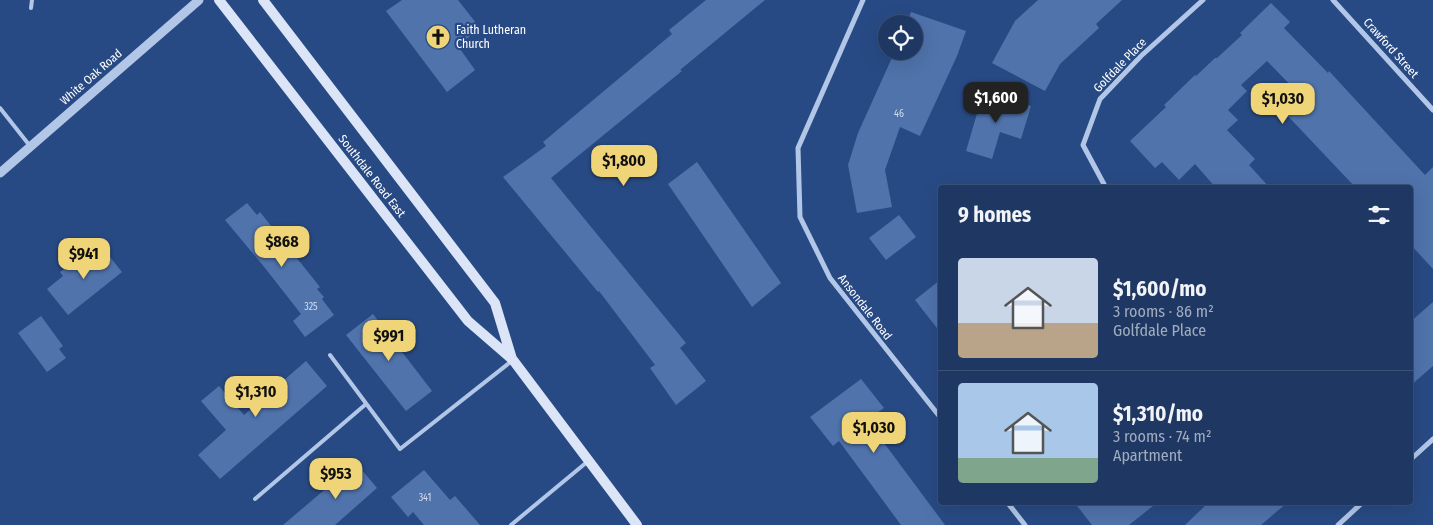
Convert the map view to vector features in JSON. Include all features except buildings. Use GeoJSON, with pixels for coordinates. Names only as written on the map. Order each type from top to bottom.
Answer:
{"type":"FeatureCollection","features":[{"type":"Feature","properties":{"kind":"main road","name":"Southdale Road East"},"geometry":{"type":"LineString","coordinates":[[219,0],[468,321],[512,360],[637,525]]}},
{"type":"Feature","properties":{"kind":"main road","name":"Southdale Road East"},"geometry":{"type":"LineString","coordinates":[[263,0],[495,303],[512,360]]}},
{"type":"Feature","properties":{"kind":"street","name":"White Oak Road"},"geometry":{"type":"LineString","coordinates":[[0,172],[199,0]]}},
{"type":"Feature","properties":{"kind":"street","name":"Ansondale Road"},"geometry":{"type":"LineString","coordinates":[[863,0],[798,148],[800,217],[830,278],[938,414]]}},
{"type":"Feature","properties":{"kind":"street","name":"Golfdale Place"},"geometry":{"type":"LineString","coordinates":[[1104,185],[1083,145],[1100,99],[1141,56],[1204,0]]}},
{"type":"Feature","properties":{"kind":"street","name":"Crawford Street"},"geometry":{"type":"LineString","coordinates":[[1333,0],[1433,110]]}},
{"type":"Feature","properties":{"kind":"street"},"geometry":{"type":"LineString","coordinates":[[1413,457],[1433,439]]}},
{"type":"Feature","properties":{"kind":"street"},"geometry":{"type":"LineString","coordinates":[[1010,505],[1025,525]]}},
{"type":"Feature","properties":{"kind":"street"},"geometry":{"type":"LineString","coordinates":[[1338,525],[1360,505]]}},
{"type":"Feature","properties":{"kind":"lane"},"geometry":{"type":"LineString","coordinates":[[31,8],[32,0]]}},
{"type":"Feature","properties":{"kind":"lane"},"geometry":{"type":"LineString","coordinates":[[0,108],[30,146]]}},
{"type":"Feature","properties":{"kind":"lane"},"geometry":{"type":"LineString","coordinates":[[330,355],[400,449],[512,360]]}},
{"type":"Feature","properties":{"kind":"lane"},"geometry":{"type":"LineString","coordinates":[[255,499],[366,404]]}},
{"type":"Feature","properties":{"kind":"lane"},"geometry":{"type":"LineString","coordinates":[[511,525],[588,460]]}},
{"type":"Feature","properties":{"kind":"place","name":"Faith Lutheran Church"},"geometry":{"type":"Point","coordinates":[438,37]}}]}
